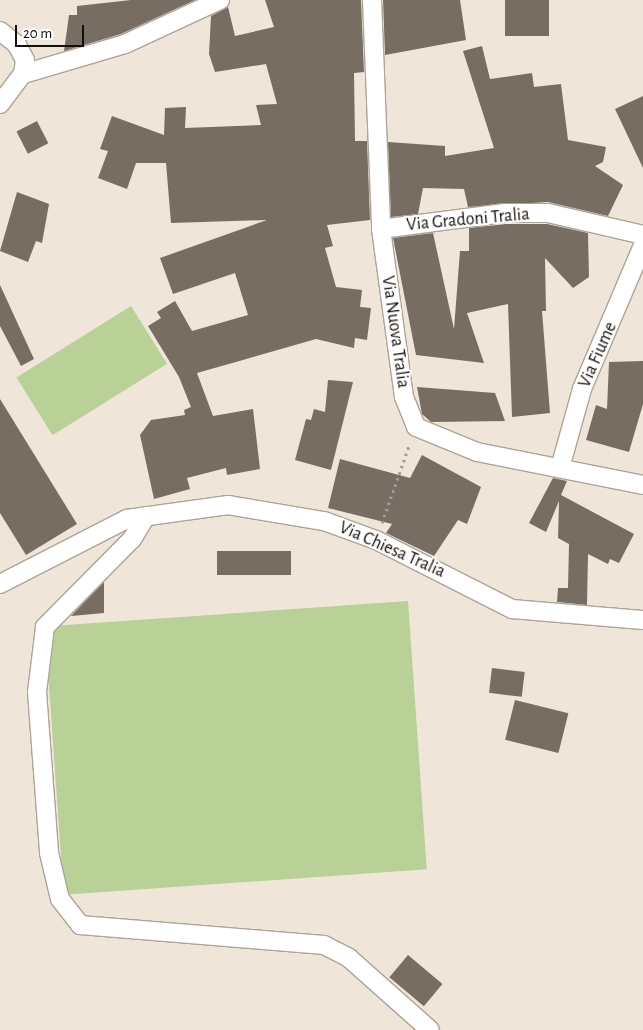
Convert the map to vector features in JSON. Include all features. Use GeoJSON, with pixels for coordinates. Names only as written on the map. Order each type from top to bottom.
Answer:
{"type":"FeatureCollection","features":[{"type":"Feature","properties":{"kind":"street"},"geometry":{"type":"LineString","coordinates":[[24,74],[125,44],[220,0]]}},
{"type":"Feature","properties":{"kind":"street","name":"Via Nuova Tralia"},"geometry":{"type":"LineString","coordinates":[[372,0],[381,230],[404,397],[416,427]]}},
{"type":"Feature","properties":{"kind":"street"},"geometry":{"type":"LineString","coordinates":[[0,31],[17,45],[25,60],[24,74],[0,104]]}},
{"type":"Feature","properties":{"kind":"street","name":"Via Gradoni Tralia"},"geometry":{"type":"LineString","coordinates":[[381,230],[505,213],[548,213],[643,235]]}},
{"type":"Feature","properties":{"kind":"street","name":"Via Fiume"},"geometry":{"type":"LineString","coordinates":[[560,468],[582,388],[643,245]]}},
{"type":"Feature","properties":{"kind":"street"},"geometry":{"type":"LineString","coordinates":[[416,427],[477,452],[643,485]]}},
{"type":"Feature","properties":{"kind":"street","name":"Via Chiesa Tralia"},"geometry":{"type":"LineString","coordinates":[[0,584],[127,519],[228,505],[324,521],[376,540],[512,609],[643,620]]}},
{"type":"Feature","properties":{"kind":"street"},"geometry":{"type":"LineString","coordinates":[[146,516],[132,539],[45,627],[37,692],[49,852],[60,899],[80,925],[324,945],[349,958],[430,1030]]}},
{"type":"Feature","properties":{"kind":"path"},"geometry":{"type":"LineString","coordinates":[[376,540],[416,427]]}},
{"type":"Feature","properties":{"kind":"green space"},"geometry":{"type":"Polygon","coordinates":[[[131,306],[167,364],[53,435],[17,378],[131,306]]]}},
{"type":"Feature","properties":{"kind":"green space"},"geometry":{"type":"Polygon","coordinates":[[[408,601],[427,869],[64,895],[45,626],[408,601]]]}},
{"type":"Feature","properties":{"kind":"building"},"geometry":{"type":"Polygon","coordinates":[[[131,0],[195,0],[121,34],[64,51],[69,15],[77,15],[77,6],[131,0]]]}},
{"type":"Feature","properties":{"kind":"building"},"geometry":{"type":"Polygon","coordinates":[[[265,0],[361,0],[364,72],[354,73],[355,141],[367,141],[370,220],[327,225],[333,246],[325,248],[336,287],[362,290],[360,307],[371,308],[367,340],[355,338],[354,348],[316,339],[197,373],[213,416],[253,409],[260,469],[227,475],[226,468],[187,478],[190,489],[154,499],[140,435],[151,420],[185,415],[184,410],[191,407],[179,377],[148,326],[161,318],[157,312],[175,301],[192,331],[248,315],[235,273],[173,294],[160,258],[267,220],[171,223],[166,163],[136,163],[127,189],[98,178],[108,151],[100,149],[112,116],[164,135],[165,108],[186,107],[185,128],[261,125],[256,105],[277,104],[266,64],[215,72],[209,54],[211,16],[228,7],[235,36],[274,27],[265,0]]]}},
{"type":"Feature","properties":{"kind":"building"},"geometry":{"type":"Polygon","coordinates":[[[383,0],[460,0],[466,40],[385,55],[383,0]]]}},
{"type":"Feature","properties":{"kind":"building"},"geometry":{"type":"Polygon","coordinates":[[[505,0],[549,0],[549,36],[505,36],[505,0]]]}},
{"type":"Feature","properties":{"kind":"building"},"geometry":{"type":"Polygon","coordinates":[[[482,46],[490,79],[532,73],[534,87],[561,84],[568,140],[606,147],[603,162],[595,166],[623,185],[608,216],[548,202],[468,207],[464,189],[423,188],[418,214],[391,217],[388,142],[445,146],[445,156],[494,148],[463,51],[482,46]]]}},
{"type":"Feature","properties":{"kind":"building"},"geometry":{"type":"Polygon","coordinates":[[[643,96],[643,168],[615,109],[643,96]]]}},
{"type":"Feature","properties":{"kind":"building"},"geometry":{"type":"Polygon","coordinates":[[[37,121],[48,143],[28,154],[17,131],[37,121]]]}},
{"type":"Feature","properties":{"kind":"building"},"geometry":{"type":"Polygon","coordinates":[[[17,192],[49,204],[42,243],[36,241],[28,262],[0,251],[17,192]]]}},
{"type":"Feature","properties":{"kind":"building"},"geometry":{"type":"Polygon","coordinates":[[[506,224],[547,224],[588,233],[589,277],[573,288],[545,258],[546,311],[542,311],[550,413],[512,417],[508,304],[467,313],[484,363],[416,355],[393,238],[433,233],[454,329],[460,251],[469,251],[469,228],[506,224]]]}},
{"type":"Feature","properties":{"kind":"building"},"geometry":{"type":"Polygon","coordinates":[[[0,285],[34,359],[21,366],[0,326],[0,285]]]}},
{"type":"Feature","properties":{"kind":"building"},"geometry":{"type":"Polygon","coordinates":[[[643,361],[643,404],[629,452],[586,440],[596,405],[607,409],[609,362],[643,361]]]}},
{"type":"Feature","properties":{"kind":"building"},"geometry":{"type":"Polygon","coordinates":[[[328,380],[353,382],[331,470],[295,460],[306,419],[311,420],[314,409],[325,412],[328,380]]]}},
{"type":"Feature","properties":{"kind":"building"},"geometry":{"type":"Polygon","coordinates":[[[417,387],[495,393],[505,421],[431,422],[422,414],[417,387]]]}},
{"type":"Feature","properties":{"kind":"building"},"geometry":{"type":"Polygon","coordinates":[[[0,399],[77,524],[26,555],[0,513],[0,399]]]}},
{"type":"Feature","properties":{"kind":"building"},"geometry":{"type":"Polygon","coordinates":[[[422,455],[481,487],[467,524],[458,520],[434,556],[386,533],[392,524],[328,508],[340,459],[410,478],[422,455]]]}},
{"type":"Feature","properties":{"kind":"building"},"geometry":{"type":"Polygon","coordinates":[[[553,478],[567,481],[561,495],[634,534],[619,563],[610,559],[608,564],[588,554],[587,605],[557,602],[558,588],[568,588],[569,544],[558,538],[559,501],[546,532],[529,523],[553,478]]]}},
{"type":"Feature","properties":{"kind":"building"},"geometry":{"type":"Polygon","coordinates":[[[217,551],[291,551],[291,575],[217,575],[217,551]]]}},
{"type":"Feature","properties":{"kind":"building"},"geometry":{"type":"Polygon","coordinates":[[[104,582],[104,613],[71,616],[104,582]]]}},
{"type":"Feature","properties":{"kind":"building"},"geometry":{"type":"Polygon","coordinates":[[[492,668],[525,672],[522,697],[489,693],[492,668]]]}},
{"type":"Feature","properties":{"kind":"building"},"geometry":{"type":"Polygon","coordinates":[[[515,700],[568,713],[558,753],[505,740],[515,700]]]}},
{"type":"Feature","properties":{"kind":"building"},"geometry":{"type":"Polygon","coordinates":[[[408,955],[442,984],[424,1006],[389,977],[408,955]]]}}]}
